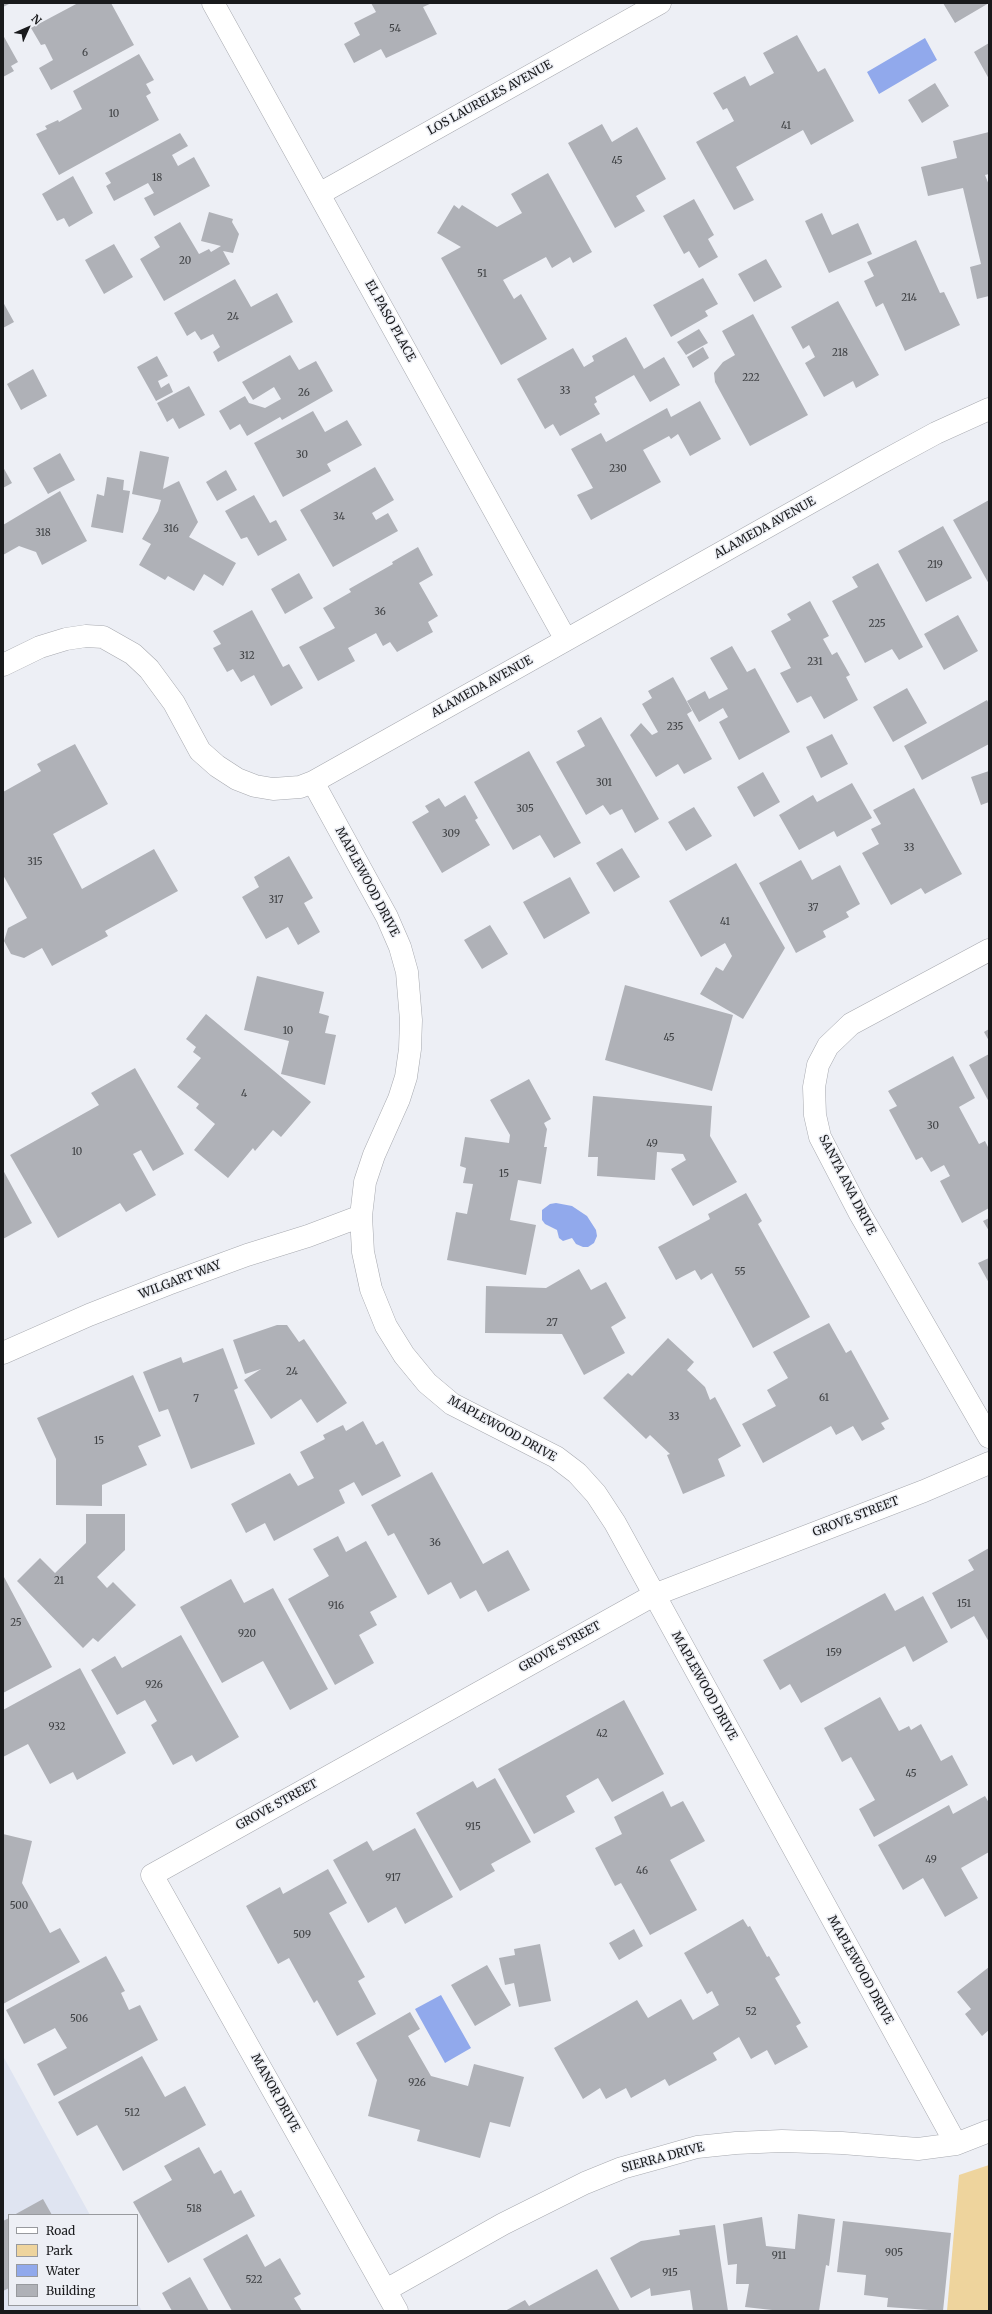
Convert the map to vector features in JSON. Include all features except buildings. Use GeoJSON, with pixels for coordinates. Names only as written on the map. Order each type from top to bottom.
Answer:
{"type":"FeatureCollection","features":[{"type":"Feature","properties":{"kind":"street","name":"EL PASO PLACE"},"geometry":{"type":"LineString","coordinates":[[212,3],[566,640]]}},
{"type":"Feature","properties":{"kind":"street","name":"LOS LAURELES AVENUE"},"geometry":{"type":"LineString","coordinates":[[319,194],[660,3]]}},
{"type":"Feature","properties":{"kind":"street","name":"ALAMEDA AVENUE"},"geometry":{"type":"LineString","coordinates":[[3,665],[40,647],[66,639],[86,636],[103,637],[133,654],[149,669],[174,703],[200,752],[217,766],[237,779],[261,787],[286,789],[312,782],[877,465],[936,433],[989,409]]}},
{"type":"Feature","properties":{"kind":"street","name":"MAPLEWOOD DRIVE"},"geometry":{"type":"LineString","coordinates":[[312,782],[387,917],[400,947],[408,987],[410,1027],[406,1077],[399,1099],[374,1155],[365,1182],[361,1216],[363,1252],[371,1289],[386,1326],[404,1355],[427,1383],[452,1404],[556,1457],[577,1473],[596,1494],[615,1523],[956,2144]]}},
{"type":"Feature","properties":{"kind":"street","name":"SANTA ANA DRIVE"},"geometry":{"type":"LineString","coordinates":[[989,950],[851,1024],[828,1046],[818,1065],[814,1087],[815,1115],[820,1138],[859,1212],[989,1437]]}},
{"type":"Feature","properties":{"kind":"street","name":"WILGART WAY"},"geometry":{"type":"LineString","coordinates":[[3,1353],[89,1315],[168,1284],[247,1254],[308,1236],[361,1216]]}},
{"type":"Feature","properties":{"kind":"street","name":"GROVE STREET"},"geometry":{"type":"LineString","coordinates":[[152,1875],[654,1595],[924,1491],[989,1463]]}},
{"type":"Feature","properties":{"kind":"street","name":"MANOR DRIVE"},"geometry":{"type":"LineString","coordinates":[[152,1875],[397,2311]]}},
{"type":"Feature","properties":{"kind":"street","name":"SIERRA DRIVE"},"geometry":{"type":"LineString","coordinates":[[386,2290],[503,2224],[585,2183],[622,2168],[697,2148],[736,2143],[782,2141],[842,2143],[918,2149],[956,2144],[989,2131]]}},
{"type":"Feature","properties":{"kind":"shaded area"},"geometry":{"type":"Polygon","coordinates":[[[3,2056],[89,2214],[8,2214],[8,2306],[138,2306],[138,2304],[142,2311],[3,2311],[3,2056]]]}},
{"type":"Feature","properties":{"kind":"green space"},"geometry":{"type":"Polygon","coordinates":[[[989,2165],[989,2311],[947,2311],[959,2175],[989,2165]]]}},
{"type":"Feature","properties":{"kind":"water"},"geometry":{"type":"Polygon","coordinates":[[[925,38],[937,60],[879,94],[867,72],[925,38]]]}},
{"type":"Feature","properties":{"kind":"water"},"geometry":{"type":"Polygon","coordinates":[[[556,1203],[572,1206],[587,1216],[596,1230],[597,1236],[594,1243],[588,1247],[583,1247],[576,1244],[572,1238],[563,1241],[559,1238],[557,1230],[545,1224],[542,1220],[542,1210],[550,1204],[556,1203]]]}},
{"type":"Feature","properties":{"kind":"water"},"geometry":{"type":"Polygon","coordinates":[[[441,1995],[471,2048],[445,2063],[415,2009],[441,1995]]]}}]}
